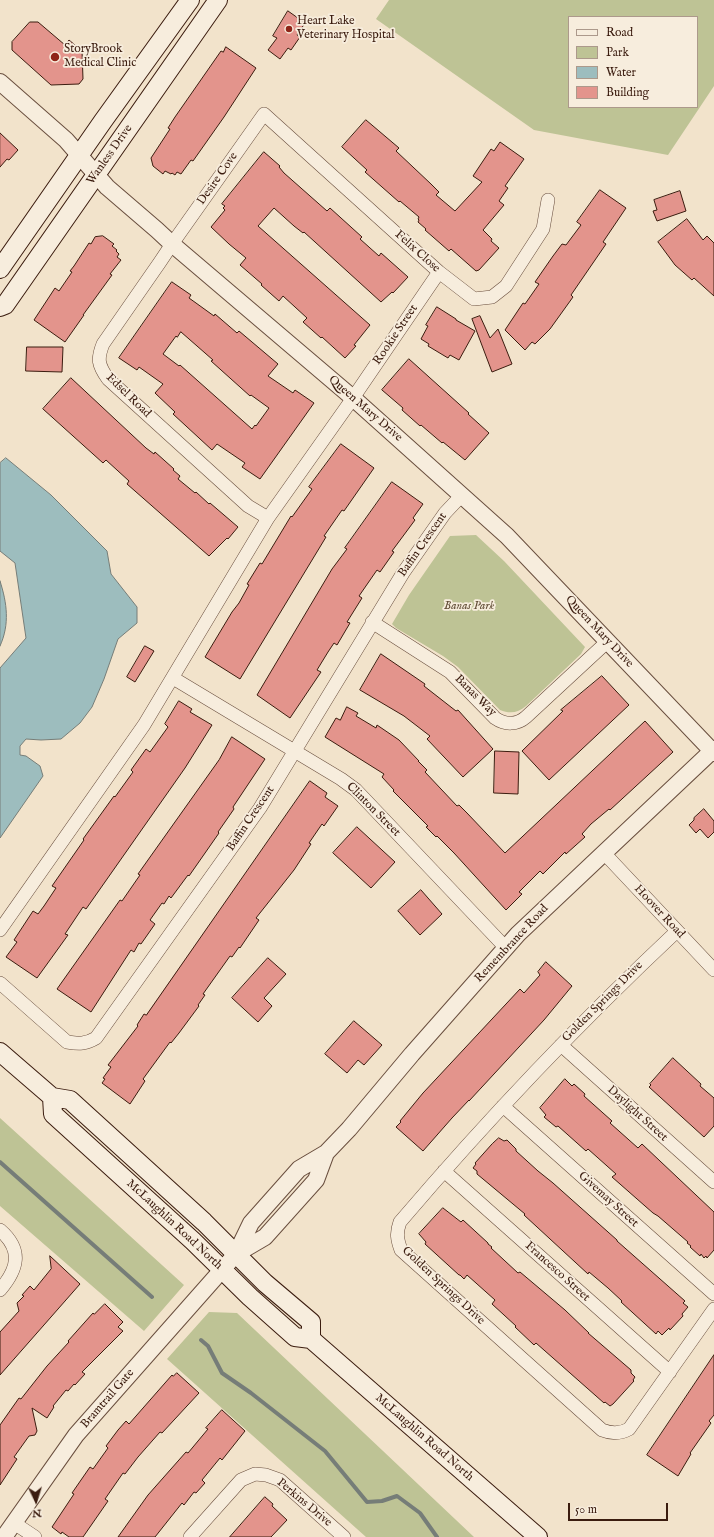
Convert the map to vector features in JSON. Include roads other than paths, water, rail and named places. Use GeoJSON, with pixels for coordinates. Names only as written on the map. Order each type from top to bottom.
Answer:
{"type":"FeatureCollection","features":[{"type":"Feature","properties":{"kind":"main road","name":"Wanless Drive"},"geometry":{"type":"LineString","coordinates":[[0,269],[79,155],[190,0]]}},
{"type":"Feature","properties":{"kind":"main road","name":"Wanless Drive"},"geometry":{"type":"LineString","coordinates":[[0,307],[5,305],[218,0]]}},
{"type":"Feature","properties":{"kind":"main road","name":"McLaughlin Road North"},"geometry":{"type":"LineString","coordinates":[[0,1052],[52,1097],[70,1100],[204,1222],[265,1283],[311,1322],[311,1339]]}},
{"type":"Feature","properties":{"kind":"main road","name":"McLaughlin Road North"},"geometry":{"type":"LineString","coordinates":[[52,1097],[53,1114],[193,1241],[250,1297],[295,1337],[311,1339],[538,1537]]}},
{"type":"Feature","properties":{"kind":"street","name":"Queen Mary Drive"},"geometry":{"type":"LineString","coordinates":[[0,82],[66,140],[107,187],[353,398],[507,536],[713,751]]}},
{"type":"Feature","properties":{"kind":"street","name":"Desire Cove"},"geometry":{"type":"LineString","coordinates":[[172,244],[264,114]]}},
{"type":"Feature","properties":{"kind":"street","name":"Felix Close"},"geometry":{"type":"LineString","coordinates":[[264,114],[439,272],[474,299],[492,297],[506,286],[543,229],[548,200]]}},
{"type":"Feature","properties":{"kind":"street","name":"Edsel Road"},"geometry":{"type":"LineString","coordinates":[[172,244],[103,344],[98,355],[100,368],[108,379],[248,506],[268,518]]}},
{"type":"Feature","properties":{"kind":"street","name":"Rookie Street"},"geometry":{"type":"LineString","coordinates":[[353,398],[439,272]]}},
{"type":"Feature","properties":{"kind":"street"},"geometry":{"type":"LineString","coordinates":[[0,930],[144,726],[268,518],[353,398]]}},
{"type":"Feature","properties":{"kind":"street","name":"Baffin Crescent"},"geometry":{"type":"LineString","coordinates":[[0,983],[67,1042],[78,1044],[88,1043],[96,1038],[260,808],[403,573],[445,513],[462,495]]}},
{"type":"Feature","properties":{"kind":"street","name":"Banas Way"},"geometry":{"type":"LineString","coordinates":[[372,622],[450,672],[495,718],[500,721],[512,723],[526,717],[608,641]]}},
{"type":"Feature","properties":{"kind":"street","name":"Clinton Street"},"geometry":{"type":"LineString","coordinates":[[173,678],[342,779],[356,790],[506,948]]}},
{"type":"Feature","properties":{"kind":"street","name":"Remembrance Road"},"geometry":{"type":"LineString","coordinates":[[236,1254],[265,1236],[316,1180],[326,1153],[518,934],[713,751]]}},
{"type":"Feature","properties":{"kind":"street","name":"Hoover Road"},"geometry":{"type":"LineString","coordinates":[[604,853],[714,970]]}},
{"type":"Feature","properties":{"kind":"street","name":"Golden Springs Drive"},"geometry":{"type":"LineString","coordinates":[[677,931],[621,983],[503,1106],[444,1171],[400,1222],[397,1231],[397,1240],[401,1250],[602,1430],[608,1433],[618,1433],[629,1429],[714,1308]]}},
{"type":"Feature","properties":{"kind":"street","name":"Daylight Street"},"geometry":{"type":"LineString","coordinates":[[561,1045],[714,1182]]}},
{"type":"Feature","properties":{"kind":"street","name":"Givemay Street"},"geometry":{"type":"LineString","coordinates":[[503,1106],[714,1294]]}},
{"type":"Feature","properties":{"kind":"street","name":"Francesco Street"},"geometry":{"type":"LineString","coordinates":[[444,1171],[670,1372]]}},
{"type":"Feature","properties":{"kind":"street"},"geometry":{"type":"LineString","coordinates":[[0,1230],[8,1236],[12,1243],[16,1258],[12,1274],[0,1290]]}},
{"type":"Feature","properties":{"kind":"street","name":"Bramtrail Gate"},"geometry":{"type":"LineString","coordinates":[[4,1537],[76,1435],[236,1254]]}},
{"type":"Feature","properties":{"kind":"street","name":"Perkins Drive"},"geometry":{"type":"LineString","coordinates":[[190,1537],[241,1480],[255,1474],[266,1475],[280,1480],[344,1537]]}},
{"type":"Feature","properties":{"kind":"street"},"geometry":{"type":"LineString","coordinates":[[14,1523],[35,1537]]}},
{"type":"Feature","properties":{"kind":"water"},"geometry":{"type":"Polygon","coordinates":[[[6,458],[51,495],[107,551],[111,574],[137,607],[137,623],[118,639],[104,679],[92,707],[80,723],[61,739],[26,739],[20,746],[20,755],[26,756],[40,766],[43,776],[0,838],[0,668],[26,638],[15,563],[0,551],[0,463],[6,458]]]}},
{"type":"Feature","properties":{"kind":"water"},"geometry":{"type":"Polygon","coordinates":[[[0,581],[6,605],[6,622],[0,646],[0,581]]]}},
{"type":"Feature","properties":{"kind":"waterway"},"geometry":{"type":"LineString","coordinates":[[0,1162],[152,1297]]}},
{"type":"Feature","properties":{"kind":"waterway"},"geometry":{"type":"LineString","coordinates":[[201,1340],[208,1346],[222,1373],[251,1393],[325,1451],[367,1502],[382,1501],[397,1496],[420,1513],[437,1537]]}},
{"type":"Feature","properties":{"kind":"place","name":"Heart Lake Veterinary Hospital"},"geometry":{"type":"Point","coordinates":[289,29]}},
{"type":"Feature","properties":{"kind":"place","name":"StoryBrook Medical Clinic"},"geometry":{"type":"Point","coordinates":[55,57]}},
{"type":"Feature","properties":{"kind":"park label","name":"Banas Park"},"geometry":{"type":"Point","coordinates":[469,607]}}]}
